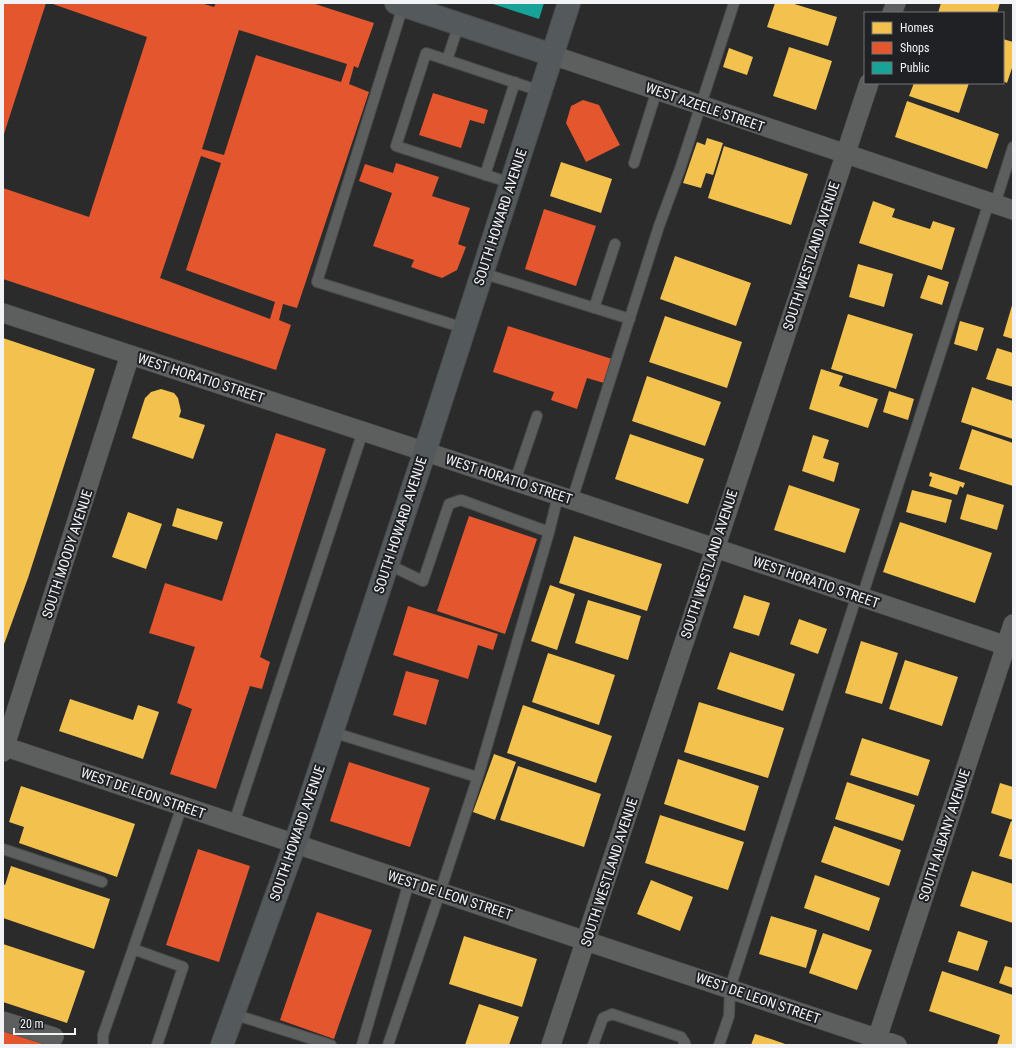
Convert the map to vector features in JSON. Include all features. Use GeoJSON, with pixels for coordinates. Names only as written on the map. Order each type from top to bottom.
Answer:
{"type":"FeatureCollection","features":[{"type":"Feature","properties":{"kind":"main road","name":"SOUTH HOWARD AVENUE"},"geometry":{"type":"LineString","coordinates":[[222,1045],[295,844],[569,3]]}},
{"type":"Feature","properties":{"kind":"main road","name":"WEST AZEELE STREET"},"geometry":{"type":"LineString","coordinates":[[401,4],[552,55]]}},
{"type":"Feature","properties":{"kind":"street","name":"WEST AZEELE STREET"},"geometry":{"type":"LineString","coordinates":[[552,55],[1013,210]]}},
{"type":"Feature","properties":{"kind":"street","name":"SOUTH WESTLAND AVENUE"},"geometry":{"type":"LineString","coordinates":[[555,1044],[587,940],[715,548],[869,84]]}},
{"type":"Feature","properties":{"kind":"street","name":"WEST HORATIO STREET"},"geometry":{"type":"LineString","coordinates":[[3,313],[424,451],[1009,647]]}},
{"type":"Feature","properties":{"kind":"street","name":"SOUTH MOODY AVENUE"},"geometry":{"type":"LineString","coordinates":[[4,748],[130,355]]}},
{"type":"Feature","properties":{"kind":"street","name":"SOUTH ALBANY AVENUE"},"geometry":{"type":"LineString","coordinates":[[876,1042],[1009,647],[1013,624]]}},
{"type":"Feature","properties":{"kind":"street","name":"WEST DE LEON STREET"},"geometry":{"type":"LineString","coordinates":[[4,748],[730,988],[876,1042],[897,1045]]}},
{"type":"Feature","properties":{"kind":"street"},"geometry":{"type":"LineString","coordinates":[[3,1021],[54,1037]]}},
{"type":"Feature","properties":{"kind":"lane"},"geometry":{"type":"LineString","coordinates":[[388,1045],[477,777],[550,532],[565,498],[630,319],[659,226],[701,106],[734,3]]}},
{"type":"Feature","properties":{"kind":"lane"},"geometry":{"type":"LineString","coordinates":[[401,4],[317,282],[464,328]]}},
{"type":"Feature","properties":{"kind":"lane"},"geometry":{"type":"LineString","coordinates":[[447,60],[459,24]]}},
{"type":"Feature","properties":{"kind":"lane"},"geometry":{"type":"LineString","coordinates":[[511,183],[396,146],[426,53],[540,91]]}},
{"type":"Feature","properties":{"kind":"lane"},"geometry":{"type":"LineString","coordinates":[[485,174],[515,82]]}},
{"type":"Feature","properties":{"kind":"lane"},"geometry":{"type":"LineString","coordinates":[[634,162],[656,90]]}},
{"type":"Feature","properties":{"kind":"lane"},"geometry":{"type":"LineString","coordinates":[[719,1045],[730,1016],[730,988],[859,596],[992,203],[1013,146]]}},
{"type":"Feature","properties":{"kind":"lane"},"geometry":{"type":"LineString","coordinates":[[594,308],[615,244]]}},
{"type":"Feature","properties":{"kind":"lane"},"geometry":{"type":"LineString","coordinates":[[482,273],[630,319]]}},
{"type":"Feature","properties":{"kind":"lane"},"geometry":{"type":"LineString","coordinates":[[515,482],[537,416]]}},
{"type":"Feature","properties":{"kind":"lane"},"geometry":{"type":"LineString","coordinates":[[234,823],[363,431]]}},
{"type":"Feature","properties":{"kind":"lane"},"geometry":{"type":"LineString","coordinates":[[387,564],[423,581],[449,504],[462,500],[550,532]]}},
{"type":"Feature","properties":{"kind":"lane"},"geometry":{"type":"LineString","coordinates":[[332,732],[477,777]]}},
{"type":"Feature","properties":{"kind":"lane"},"geometry":{"type":"LineString","coordinates":[[103,1045],[103,1035],[182,806]]}},
{"type":"Feature","properties":{"kind":"lane"},"geometry":{"type":"LineString","coordinates":[[3,849],[102,882]]}},
{"type":"Feature","properties":{"kind":"lane"},"geometry":{"type":"LineString","coordinates":[[362,1045],[409,882]]}},
{"type":"Feature","properties":{"kind":"lane"},"geometry":{"type":"LineString","coordinates":[[133,949],[183,967],[157,1045]]}},
{"type":"Feature","properties":{"kind":"lane"},"geometry":{"type":"LineString","coordinates":[[233,1014],[331,1045]]}},
{"type":"Feature","properties":{"kind":"lane"},"geometry":{"type":"LineString","coordinates":[[593,1045],[603,1018],[612,1014],[681,1037],[685,1043],[684,1045]]}},
{"type":"Feature","properties":{"kind":"building: Homes"},"geometry":{"type":"Polygon","coordinates":[[[775,3],[791,3],[837,17],[828,46],[767,27],[775,3]]]}},
{"type":"Feature","properties":{"kind":"building: Homes"},"geometry":{"type":"Polygon","coordinates":[[[941,3],[1000,3],[997,12],[938,12],[941,3]]]}},
{"type":"Feature","properties":{"kind":"building: Homes"},"geometry":{"type":"Polygon","coordinates":[[[1004,39],[1013,42],[1013,65],[1007,83],[1004,82],[1004,39]]]}},
{"type":"Feature","properties":{"kind":"building: Homes"},"geometry":{"type":"Polygon","coordinates":[[[789,47],[832,61],[816,110],[773,96],[789,47]]]}},
{"type":"Feature","properties":{"kind":"building: Homes"},"geometry":{"type":"Polygon","coordinates":[[[729,48],[753,57],[747,75],[723,67],[729,48]]]}},
{"type":"Feature","properties":{"kind":"building: Homes"},"geometry":{"type":"Polygon","coordinates":[[[914,84],[969,84],[959,113],[909,96],[914,84]]]}},
{"type":"Feature","properties":{"kind":"building: Homes"},"geometry":{"type":"Polygon","coordinates":[[[907,101],[999,134],[987,169],[895,137],[907,101]]]}},
{"type":"Feature","properties":{"kind":"building: Homes"},"geometry":{"type":"Polygon","coordinates":[[[707,138],[723,143],[713,175],[706,173],[701,188],[683,183],[697,142],[705,145],[707,138]]]}},
{"type":"Feature","properties":{"kind":"building: Homes"},"geometry":{"type":"Polygon","coordinates":[[[724,146],[808,174],[791,225],[708,198],[724,146]]]}},
{"type":"Feature","properties":{"kind":"building: Homes"},"geometry":{"type":"Polygon","coordinates":[[[561,162],[612,179],[601,213],[550,196],[561,162]]]}},
{"type":"Feature","properties":{"kind":"building: Homes"},"geometry":{"type":"Polygon","coordinates":[[[873,201],[895,209],[892,217],[930,229],[933,221],[955,228],[942,270],[859,243],[873,201]]]}},
{"type":"Feature","properties":{"kind":"building: Homes"},"geometry":{"type":"Polygon","coordinates":[[[675,256],[751,283],[736,326],[660,299],[675,256]]]}},
{"type":"Feature","properties":{"kind":"building: Homes"},"geometry":{"type":"Polygon","coordinates":[[[858,264],[893,274],[884,307],[849,297],[858,264]]]}},
{"type":"Feature","properties":{"kind":"building: Homes"},"geometry":{"type":"Polygon","coordinates":[[[928,275],[949,282],[942,305],[920,298],[928,275]]]}},
{"type":"Feature","properties":{"kind":"building: Homes"},"geometry":{"type":"Polygon","coordinates":[[[1013,302],[1013,339],[1003,336],[1013,302]]]}},
{"type":"Feature","properties":{"kind":"building: Homes"},"geometry":{"type":"Polygon","coordinates":[[[848,314],[913,334],[896,389],[831,369],[848,314]]]}},
{"type":"Feature","properties":{"kind":"building: Homes"},"geometry":{"type":"Polygon","coordinates":[[[665,316],[742,342],[727,388],[649,362],[665,316]]]}},
{"type":"Feature","properties":{"kind":"building: Homes"},"geometry":{"type":"Polygon","coordinates":[[[960,321],[984,328],[977,351],[954,344],[960,321]]]}},
{"type":"Feature","properties":{"kind":"building: Homes"},"geometry":{"type":"Polygon","coordinates":[[[3,338],[95,369],[28,578],[3,647],[3,338]]]}},
{"type":"Feature","properties":{"kind":"building: Homes"},"geometry":{"type":"Polygon","coordinates":[[[997,348],[1013,353],[1013,387],[986,379],[997,348]]]}},
{"type":"Feature","properties":{"kind":"building: Homes"},"geometry":{"type":"Polygon","coordinates":[[[821,369],[843,376],[839,386],[878,399],[868,428],[809,409],[821,369]]]}},
{"type":"Feature","properties":{"kind":"building: Homes"},"geometry":{"type":"Polygon","coordinates":[[[647,376],[721,402],[705,446],[632,421],[647,376]]]}},
{"type":"Feature","properties":{"kind":"building: Homes"},"geometry":{"type":"Polygon","coordinates":[[[972,387],[1013,401],[1013,439],[961,422],[972,387]]]}},
{"type":"Feature","properties":{"kind":"building: Homes"},"geometry":{"type":"Polygon","coordinates":[[[161,389],[174,393],[178,398],[181,411],[179,417],[205,425],[193,459],[132,438],[145,398],[151,392],[161,389]]]}},
{"type":"Feature","properties":{"kind":"building: Homes"},"geometry":{"type":"Polygon","coordinates":[[[889,391],[914,399],[908,420],[883,412],[889,391]]]}},
{"type":"Feature","properties":{"kind":"building: Homes"},"geometry":{"type":"Polygon","coordinates":[[[972,429],[1013,443],[1013,486],[959,469],[972,429]]]}},
{"type":"Feature","properties":{"kind":"building: Homes"},"geometry":{"type":"Polygon","coordinates":[[[630,434],[704,459],[688,504],[615,479],[630,434]]]}},
{"type":"Feature","properties":{"kind":"building: Homes"},"geometry":{"type":"Polygon","coordinates":[[[813,435],[829,440],[823,458],[839,463],[834,482],[802,471],[813,435]]]}},
{"type":"Feature","properties":{"kind":"building: Homes"},"geometry":{"type":"Polygon","coordinates":[[[930,472],[965,483],[963,488],[960,486],[957,495],[929,486],[932,477],[929,476],[930,472]]]}},
{"type":"Feature","properties":{"kind":"building: Homes"},"geometry":{"type":"Polygon","coordinates":[[[789,485],[860,509],[845,553],[774,530],[789,485]]]}},
{"type":"Feature","properties":{"kind":"building: Homes"},"geometry":{"type":"Polygon","coordinates":[[[912,490],[952,500],[946,523],[906,512],[912,490]]]}},
{"type":"Feature","properties":{"kind":"building: Homes"},"geometry":{"type":"Polygon","coordinates":[[[967,494],[1004,505],[997,530],[960,519],[967,494]]]}},
{"type":"Feature","properties":{"kind":"building: Homes"},"geometry":{"type":"Polygon","coordinates":[[[177,508],[223,522],[217,540],[172,526],[177,508]]]}},
{"type":"Feature","properties":{"kind":"building: Homes"},"geometry":{"type":"Polygon","coordinates":[[[128,512],[162,524],[146,569],[112,557],[128,512]]]}},
{"type":"Feature","properties":{"kind":"building: Homes"},"geometry":{"type":"Polygon","coordinates":[[[900,522],[992,553],[975,603],[883,572],[900,522]]]}},
{"type":"Feature","properties":{"kind":"building: Homes"},"geometry":{"type":"Polygon","coordinates":[[[574,536],[662,564],[647,611],[559,583],[574,536]]]}},
{"type":"Feature","properties":{"kind":"building: Homes"},"geometry":{"type":"Polygon","coordinates":[[[550,585],[575,594],[557,650],[531,641],[550,585]]]}},
{"type":"Feature","properties":{"kind":"building: Homes"},"geometry":{"type":"Polygon","coordinates":[[[744,595],[770,603],[759,636],[733,628],[744,595]]]}},
{"type":"Feature","properties":{"kind":"building: Homes"},"geometry":{"type":"Polygon","coordinates":[[[588,600],[641,616],[628,660],[575,643],[588,600]]]}},
{"type":"Feature","properties":{"kind":"building: Homes"},"geometry":{"type":"Polygon","coordinates":[[[799,619],[827,629],[818,654],[790,644],[799,619]]]}},
{"type":"Feature","properties":{"kind":"building: Homes"},"geometry":{"type":"Polygon","coordinates":[[[861,641],[898,653],[882,704],[845,693],[861,641]]]}},
{"type":"Feature","properties":{"kind":"building: Homes"},"geometry":{"type":"Polygon","coordinates":[[[730,652],[795,674],[783,711],[717,689],[730,652]]]}},
{"type":"Feature","properties":{"kind":"building: Homes"},"geometry":{"type":"Polygon","coordinates":[[[548,653],[615,675],[599,725],[532,702],[548,653]]]}},
{"type":"Feature","properties":{"kind":"building: Homes"},"geometry":{"type":"Polygon","coordinates":[[[905,660],[958,677],[942,726],[889,709],[905,660]]]}},
{"type":"Feature","properties":{"kind":"building: Homes"},"geometry":{"type":"Polygon","coordinates":[[[70,699],[133,720],[138,705],[159,712],[143,759],[59,731],[70,699]]]}},
{"type":"Feature","properties":{"kind":"building: Homes"},"geometry":{"type":"Polygon","coordinates":[[[699,702],[784,728],[768,778],[684,752],[699,702]]]}},
{"type":"Feature","properties":{"kind":"building: Homes"},"geometry":{"type":"Polygon","coordinates":[[[523,705],[612,736],[596,783],[507,753],[523,705]]]}},
{"type":"Feature","properties":{"kind":"building: Homes"},"geometry":{"type":"Polygon","coordinates":[[[862,738],[930,760],[918,796],[850,775],[862,738]]]}},
{"type":"Feature","properties":{"kind":"building: Homes"},"geometry":{"type":"Polygon","coordinates":[[[494,754],[516,762],[495,820],[473,812],[494,754]]]}},
{"type":"Feature","properties":{"kind":"building: Homes"},"geometry":{"type":"Polygon","coordinates":[[[678,759],[759,786],[745,831],[664,804],[678,759]]]}},
{"type":"Feature","properties":{"kind":"building: Homes"},"geometry":{"type":"Polygon","coordinates":[[[518,766],[601,794],[584,847],[500,820],[518,766]]]}},
{"type":"Feature","properties":{"kind":"building: Homes"},"geometry":{"type":"Polygon","coordinates":[[[847,782],[915,805],[903,841],[835,819],[847,782]]]}},
{"type":"Feature","properties":{"kind":"building: Homes"},"geometry":{"type":"Polygon","coordinates":[[[1000,783],[1013,787],[1013,820],[991,813],[1000,783]]]}},
{"type":"Feature","properties":{"kind":"building: Homes"},"geometry":{"type":"Polygon","coordinates":[[[21,786],[135,824],[117,877],[19,843],[24,827],[9,822],[21,786]]]}},
{"type":"Feature","properties":{"kind":"building: Homes"},"geometry":{"type":"Polygon","coordinates":[[[660,815],[744,842],[728,890],[645,863],[660,815]]]}},
{"type":"Feature","properties":{"kind":"building: Homes"},"geometry":{"type":"Polygon","coordinates":[[[1011,821],[1013,822],[1013,860],[999,856],[1011,821]]]}},
{"type":"Feature","properties":{"kind":"building: Homes"},"geometry":{"type":"Polygon","coordinates":[[[834,826],[901,850],[889,886],[821,862],[834,826]]]}},
{"type":"Feature","properties":{"kind":"building: Homes"},"geometry":{"type":"Polygon","coordinates":[[[11,866],[110,899],[94,949],[3,918],[3,884],[5,885],[11,866]]]}},
{"type":"Feature","properties":{"kind":"building: Homes"},"geometry":{"type":"Polygon","coordinates":[[[972,871],[1013,884],[1013,923],[960,906],[972,871]]]}},
{"type":"Feature","properties":{"kind":"building: Homes"},"geometry":{"type":"Polygon","coordinates":[[[815,875],[880,898],[869,931],[804,908],[815,875]]]}},
{"type":"Feature","properties":{"kind":"building: Homes"},"geometry":{"type":"Polygon","coordinates":[[[651,880],[693,897],[680,931],[637,914],[651,880]]]}},
{"type":"Feature","properties":{"kind":"building: Homes"},"geometry":{"type":"Polygon","coordinates":[[[771,916],[817,930],[806,968],[759,954],[771,916]]]}},
{"type":"Feature","properties":{"kind":"building: Homes"},"geometry":{"type":"Polygon","coordinates":[[[958,931],[988,941],[978,971],[948,962],[958,931]]]}},
{"type":"Feature","properties":{"kind":"building: Homes"},"geometry":{"type":"Polygon","coordinates":[[[823,933],[872,950],[857,990],[809,973],[823,933]]]}},
{"type":"Feature","properties":{"kind":"building: Homes"},"geometry":{"type":"Polygon","coordinates":[[[464,936],[537,959],[522,1007],[449,984],[464,936]]]}},
{"type":"Feature","properties":{"kind":"building: Homes"},"geometry":{"type":"Polygon","coordinates":[[[3,944],[85,971],[67,1023],[3,1002],[3,944]]]}},
{"type":"Feature","properties":{"kind":"building: Homes"},"geometry":{"type":"Polygon","coordinates":[[[1005,966],[1013,968],[1013,988],[999,983],[1005,966]]]}},
{"type":"Feature","properties":{"kind":"building: Homes"},"geometry":{"type":"Polygon","coordinates":[[[942,971],[1013,995],[1013,1045],[997,1045],[1000,1035],[929,1011],[942,971]]]}},
{"type":"Feature","properties":{"kind":"building: Homes"},"geometry":{"type":"Polygon","coordinates":[[[479,1004],[519,1017],[509,1045],[465,1045],[479,1004]]]}},
{"type":"Feature","properties":{"kind":"building: Homes"},"geometry":{"type":"Polygon","coordinates":[[[755,1034],[771,1039],[788,1045],[751,1045],[755,1034]]]}},
{"type":"Feature","properties":{"kind":"building: Shops"},"geometry":{"type":"Polygon","coordinates":[[[3,3],[46,3],[3,137],[3,3]]]}},
{"type":"Feature","properties":{"kind":"building: Shops"},"geometry":{"type":"Polygon","coordinates":[[[50,3],[201,3],[214,7],[216,3],[312,3],[374,23],[358,68],[354,66],[349,84],[369,92],[297,308],[283,304],[279,320],[291,325],[276,370],[3,279],[3,188],[89,217],[147,37],[50,3]],[[239,30],[202,149],[224,155],[256,55],[341,82],[347,64],[239,30]],[[201,156],[160,278],[270,319],[275,302],[186,270],[221,163],[201,156]]]}},
{"type":"Feature","properties":{"kind":"building: Shops"},"geometry":{"type":"Polygon","coordinates":[[[433,93],[488,110],[484,124],[470,120],[461,148],[419,135],[433,93]]]}},
{"type":"Feature","properties":{"kind":"building: Shops"},"geometry":{"type":"Polygon","coordinates":[[[583,100],[599,105],[620,145],[586,162],[566,123],[571,106],[583,100]]]}},
{"type":"Feature","properties":{"kind":"building: Shops"},"geometry":{"type":"Polygon","coordinates":[[[396,163],[439,177],[432,196],[470,208],[458,244],[466,247],[457,270],[442,278],[411,267],[414,260],[373,246],[392,193],[359,181],[365,164],[393,173],[396,163]]]}},
{"type":"Feature","properties":{"kind":"building: Shops"},"geometry":{"type":"Polygon","coordinates":[[[544,209],[596,226],[576,286],[525,269],[544,209]]]}},
{"type":"Feature","properties":{"kind":"building: Shops"},"geometry":{"type":"Polygon","coordinates":[[[508,326],[612,359],[604,383],[587,378],[577,409],[551,400],[554,392],[493,372],[508,326]]]}},
{"type":"Feature","properties":{"kind":"building: Shops"},"geometry":{"type":"Polygon","coordinates":[[[276,433],[326,449],[260,657],[270,662],[262,689],[250,686],[216,789],[170,774],[192,709],[177,703],[195,647],[149,633],[165,583],[222,601],[276,433]]]}},
{"type":"Feature","properties":{"kind":"building: Shops"},"geometry":{"type":"Polygon","coordinates":[[[469,516],[537,539],[505,634],[437,611],[469,516]]]}},
{"type":"Feature","properties":{"kind":"building: Shops"},"geometry":{"type":"Polygon","coordinates":[[[408,606],[498,634],[493,650],[478,645],[468,679],[393,655],[408,606]]]}},
{"type":"Feature","properties":{"kind":"building: Shops"},"geometry":{"type":"Polygon","coordinates":[[[406,671],[439,680],[426,725],[393,715],[406,671]]]}},
{"type":"Feature","properties":{"kind":"building: Shops"},"geometry":{"type":"Polygon","coordinates":[[[349,762],[430,788],[410,847],[330,821],[349,762]]]}},
{"type":"Feature","properties":{"kind":"building: Shops"},"geometry":{"type":"Polygon","coordinates":[[[198,849],[250,866],[219,962],[166,945],[198,849]]]}},
{"type":"Feature","properties":{"kind":"building: Shops"},"geometry":{"type":"Polygon","coordinates":[[[317,912],[372,930],[334,1039],[280,1020],[317,912]]]}},
{"type":"Feature","properties":{"kind":"building: Shops"},"geometry":{"type":"Polygon","coordinates":[[[3,1026],[59,1045],[3,1045],[3,1026]]]}},
{"type":"Feature","properties":{"kind":"building: Public"},"geometry":{"type":"Polygon","coordinates":[[[490,3],[544,3],[539,19],[490,3]]]}}]}
